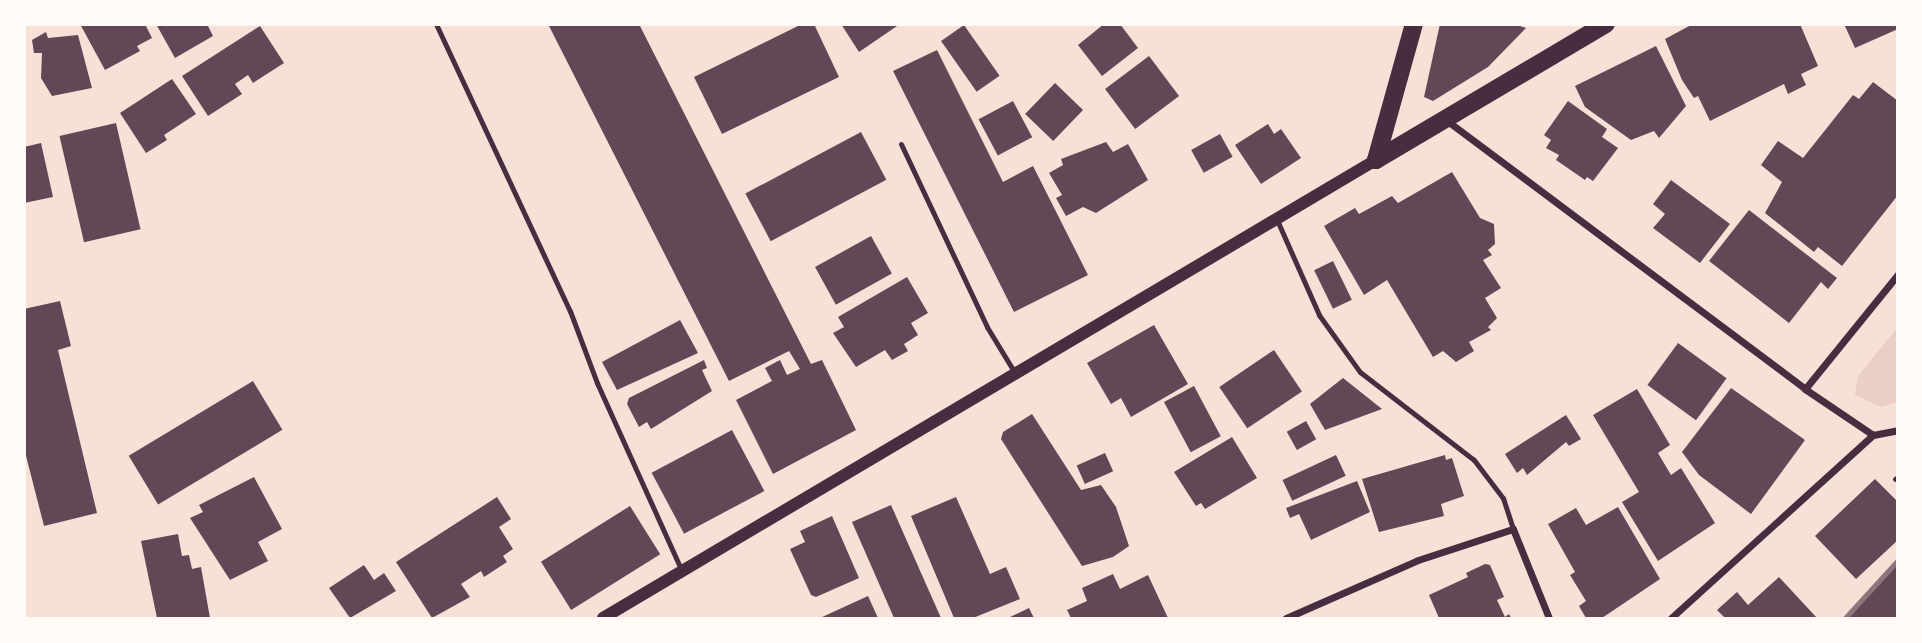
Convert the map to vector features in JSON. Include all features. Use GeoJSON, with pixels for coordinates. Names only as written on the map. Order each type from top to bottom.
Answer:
{"type":"FeatureCollection","features":[{"type":"Feature","properties":{"kind":"main road"},"geometry":{"type":"LineString","coordinates":[[1376,160],[1415,24]]}},
{"type":"Feature","properties":{"kind":"main road"},"geometry":{"type":"LineString","coordinates":[[1376,160],[1606,24]]}},
{"type":"Feature","properties":{"kind":"street"},"geometry":{"type":"LineString","coordinates":[[1446,120],[1805,389],[1873,435]]}},
{"type":"Feature","properties":{"kind":"street"},"geometry":{"type":"LineString","coordinates":[[603,618],[681,569],[1376,160]]}},
{"type":"Feature","properties":{"kind":"street"},"geometry":{"type":"LineString","coordinates":[[1805,389],[1898,274]]}},
{"type":"Feature","properties":{"kind":"street"},"geometry":{"type":"LineString","coordinates":[[1671,618],[1873,435],[1898,430]]}},
{"type":"Feature","properties":{"kind":"street"},"geometry":{"type":"LineString","coordinates":[[1286,618],[1418,560],[1513,529],[1549,618]]}},
{"type":"Feature","properties":{"kind":"lane"},"geometry":{"type":"LineString","coordinates":[[436,24],[543,251],[681,569]]}},
{"type":"Feature","properties":{"kind":"lane"},"geometry":{"type":"LineString","coordinates":[[901,144],[987,327],[1015,373]]}},
{"type":"Feature","properties":{"kind":"lane"},"geometry":{"type":"LineString","coordinates":[[1277,219],[1319,315],[1360,372],[1474,460],[1503,498],[1513,529]]}},
{"type":"Feature","properties":{"kind":"shaded area"},"geometry":{"type":"Polygon","coordinates":[[[1897,328],[1897,402],[1881,407],[1855,395],[1858,376],[1897,328]]]}},
{"type":"Feature","properties":{"kind":"building"},"geometry":{"type":"Polygon","coordinates":[[[80,24],[145,24],[152,38],[137,46],[140,51],[105,70],[80,24]]]}},
{"type":"Feature","properties":{"kind":"building"},"geometry":{"type":"Polygon","coordinates":[[[156,24],[207,24],[213,36],[175,58],[156,24]]]}},
{"type":"Feature","properties":{"kind":"building"},"geometry":{"type":"Polygon","coordinates":[[[548,24],[639,24],[811,364],[822,360],[856,430],[773,474],[736,400],[772,381],[765,368],[780,360],[787,375],[800,369],[789,351],[729,381],[548,24]]]}},
{"type":"Feature","properties":{"kind":"building"},"geometry":{"type":"Polygon","coordinates":[[[802,24],[814,24],[839,77],[722,134],[694,77],[802,24]]]}},
{"type":"Feature","properties":{"kind":"building"},"geometry":{"type":"Polygon","coordinates":[[[841,24],[900,24],[859,52],[841,24]]]}},
{"type":"Feature","properties":{"kind":"building"},"geometry":{"type":"Polygon","coordinates":[[[1104,24],[1120,24],[1138,48],[1102,76],[1078,45],[1104,24]]]}},
{"type":"Feature","properties":{"kind":"building"},"geometry":{"type":"Polygon","coordinates":[[[1440,24],[1514,24],[1526,28],[1488,67],[1433,101],[1424,97],[1440,24]]]}},
{"type":"Feature","properties":{"kind":"building"},"geometry":{"type":"Polygon","coordinates":[[[1693,24],[1800,24],[1818,66],[1801,74],[1806,85],[1788,94],[1784,84],[1710,121],[1698,96],[1694,98],[1682,80],[1665,39],[1693,24]]]}},
{"type":"Feature","properties":{"kind":"building"},"geometry":{"type":"Polygon","coordinates":[[[1844,24],[1898,24],[1898,29],[1855,48],[1844,24]]]}},
{"type":"Feature","properties":{"kind":"building"},"geometry":{"type":"Polygon","coordinates":[[[964,25],[1000,76],[977,92],[941,41],[964,25]]]}},
{"type":"Feature","properties":{"kind":"building"},"geometry":{"type":"Polygon","coordinates":[[[260,26],[284,63],[253,83],[248,75],[235,84],[242,94],[208,116],[182,76],[260,26]]]}},
{"type":"Feature","properties":{"kind":"building"},"geometry":{"type":"Polygon","coordinates":[[[46,32],[48,38],[78,35],[92,88],[52,96],[41,78],[42,53],[34,53],[32,40],[46,32]]]}},
{"type":"Feature","properties":{"kind":"building"},"geometry":{"type":"Polygon","coordinates":[[[1656,46],[1686,106],[1659,138],[1654,131],[1631,140],[1585,107],[1575,86],[1656,46]]]}},
{"type":"Feature","properties":{"kind":"building"},"geometry":{"type":"Polygon","coordinates":[[[937,50],[1003,182],[1033,166],[1088,275],[1014,312],[893,71],[937,50]]]}},
{"type":"Feature","properties":{"kind":"building"},"geometry":{"type":"Polygon","coordinates":[[[1149,56],[1179,96],[1135,129],[1105,89],[1149,56]]]}},
{"type":"Feature","properties":{"kind":"building"},"geometry":{"type":"Polygon","coordinates":[[[172,79],[196,114],[164,135],[167,140],[146,153],[120,113],[172,79]]]}},
{"type":"Feature","properties":{"kind":"building"},"geometry":{"type":"Polygon","coordinates":[[[1873,82],[1898,101],[1898,195],[1842,266],[1818,247],[1814,252],[1765,213],[1782,182],[1761,165],[1778,141],[1803,158],[1853,95],[1859,99],[1873,82]]]}},
{"type":"Feature","properties":{"kind":"building"},"geometry":{"type":"Polygon","coordinates":[[[1055,83],[1083,110],[1053,141],[1025,114],[1055,83]]]}},
{"type":"Feature","properties":{"kind":"building"},"geometry":{"type":"Polygon","coordinates":[[[1013,101],[1032,137],[998,156],[979,119],[1013,101]]]}},
{"type":"Feature","properties":{"kind":"building"},"geometry":{"type":"Polygon","coordinates":[[[1568,101],[1607,129],[1602,137],[1618,148],[1593,181],[1587,177],[1585,180],[1556,160],[1559,155],[1546,148],[1551,140],[1544,135],[1568,101]]]}},
{"type":"Feature","properties":{"kind":"building"},"geometry":{"type":"Polygon","coordinates":[[[116,123],[141,229],[84,242],[59,136],[116,123]]]}},
{"type":"Feature","properties":{"kind":"building"},"geometry":{"type":"Polygon","coordinates":[[[1268,124],[1274,134],[1281,129],[1301,158],[1261,184],[1235,145],[1268,124]]]}},
{"type":"Feature","properties":{"kind":"building"},"geometry":{"type":"Polygon","coordinates":[[[861,132],[886,180],[771,241],[745,194],[861,132]]]}},
{"type":"Feature","properties":{"kind":"building"},"geometry":{"type":"Polygon","coordinates":[[[1220,134],[1233,157],[1204,173],[1191,150],[1220,134]]]}},
{"type":"Feature","properties":{"kind":"building"},"geometry":{"type":"Polygon","coordinates":[[[1106,142],[1113,152],[1128,144],[1148,180],[1096,213],[1083,207],[1066,216],[1056,198],[1062,195],[1049,173],[1063,165],[1061,159],[1106,142]]]}},
{"type":"Feature","properties":{"kind":"building"},"geometry":{"type":"Polygon","coordinates":[[[41,143],[53,197],[24,203],[24,147],[41,143]]]}},
{"type":"Feature","properties":{"kind":"building"},"geometry":{"type":"Polygon","coordinates":[[[1452,172],[1480,218],[1494,224],[1495,244],[1488,250],[1492,255],[1483,260],[1501,288],[1485,298],[1497,318],[1488,327],[1491,330],[1469,342],[1474,351],[1456,362],[1443,351],[1433,357],[1387,280],[1364,295],[1324,226],[1355,208],[1359,214],[1392,196],[1398,203],[1452,172]]]}},
{"type":"Feature","properties":{"kind":"building"},"geometry":{"type":"Polygon","coordinates":[[[1671,180],[1730,224],[1700,263],[1653,228],[1665,214],[1653,204],[1671,180]]]}},
{"type":"Feature","properties":{"kind":"building"},"geometry":{"type":"Polygon","coordinates":[[[1749,210],[1837,278],[1828,289],[1821,282],[1789,323],[1709,261],[1749,210]]]}},
{"type":"Feature","properties":{"kind":"building"},"geometry":{"type":"Polygon","coordinates":[[[871,236],[892,274],[836,305],[815,267],[871,236]]]}},
{"type":"Feature","properties":{"kind":"building"},"geometry":{"type":"Polygon","coordinates":[[[1333,261],[1352,300],[1333,309],[1314,270],[1333,261]]]}},
{"type":"Feature","properties":{"kind":"building"},"geometry":{"type":"Polygon","coordinates":[[[907,277],[928,313],[911,323],[918,335],[904,344],[908,351],[892,360],[885,350],[856,367],[833,333],[844,327],[838,317],[907,277]]]}},
{"type":"Feature","properties":{"kind":"building"},"geometry":{"type":"Polygon","coordinates":[[[60,301],[71,346],[58,350],[97,513],[44,526],[24,448],[24,309],[60,301]]]}},
{"type":"Feature","properties":{"kind":"building"},"geometry":{"type":"Polygon","coordinates":[[[680,320],[698,353],[617,390],[602,362],[680,320]]]}},
{"type":"Feature","properties":{"kind":"building"},"geometry":{"type":"Polygon","coordinates":[[[1154,325],[1188,384],[1131,417],[1121,398],[1111,404],[1087,363],[1154,325]]]}},
{"type":"Feature","properties":{"kind":"building"},"geometry":{"type":"Polygon","coordinates":[[[1678,343],[1727,378],[1696,420],[1647,385],[1678,343]]]}},
{"type":"Feature","properties":{"kind":"building"},"geometry":{"type":"Polygon","coordinates":[[[1274,350],[1302,391],[1247,428],[1219,387],[1274,350]]]}},
{"type":"Feature","properties":{"kind":"building"},"geometry":{"type":"Polygon","coordinates":[[[704,360],[707,368],[702,370],[712,391],[651,429],[647,422],[639,427],[627,404],[629,398],[704,360]]]}},
{"type":"Feature","properties":{"kind":"building"},"geometry":{"type":"Polygon","coordinates":[[[1343,378],[1382,409],[1325,430],[1310,404],[1343,378]]]}},
{"type":"Feature","properties":{"kind":"building"},"geometry":{"type":"Polygon","coordinates":[[[253,381],[282,430],[158,505],[129,456],[253,381]]]}},
{"type":"Feature","properties":{"kind":"building"},"geometry":{"type":"Polygon","coordinates":[[[1194,386],[1221,436],[1191,452],[1164,402],[1194,386]]]}},
{"type":"Feature","properties":{"kind":"building"},"geometry":{"type":"Polygon","coordinates":[[[1731,388],[1805,440],[1751,514],[1699,475],[1682,452],[1731,388]]]}},
{"type":"Feature","properties":{"kind":"building"},"geometry":{"type":"Polygon","coordinates":[[[1637,389],[1670,445],[1658,453],[1671,475],[1681,468],[1715,523],[1658,561],[1622,502],[1639,492],[1593,415],[1637,389]]]}},
{"type":"Feature","properties":{"kind":"building"},"geometry":{"type":"Polygon","coordinates":[[[1032,414],[1081,490],[1101,485],[1116,507],[1129,546],[1113,557],[1082,566],[1001,439],[1003,432],[1032,414]]]}},
{"type":"Feature","properties":{"kind":"building"},"geometry":{"type":"Polygon","coordinates":[[[1566,415],[1581,439],[1569,446],[1566,442],[1527,475],[1523,468],[1517,473],[1505,454],[1566,415]]]}},
{"type":"Feature","properties":{"kind":"building"},"geometry":{"type":"Polygon","coordinates":[[[1306,421],[1316,439],[1297,450],[1287,432],[1306,421]]]}},
{"type":"Feature","properties":{"kind":"building"},"geometry":{"type":"Polygon","coordinates":[[[732,430],[764,491],[684,534],[652,473],[732,430]]]}},
{"type":"Feature","properties":{"kind":"building"},"geometry":{"type":"Polygon","coordinates":[[[1232,437],[1257,478],[1205,509],[1201,503],[1196,506],[1174,472],[1232,437]]]}},
{"type":"Feature","properties":{"kind":"building"},"geometry":{"type":"Polygon","coordinates":[[[1105,453],[1113,471],[1085,484],[1077,466],[1105,453]]]}},
{"type":"Feature","properties":{"kind":"building"},"geometry":{"type":"Polygon","coordinates":[[[1336,455],[1346,476],[1292,501],[1283,480],[1336,455]]]}},
{"type":"Feature","properties":{"kind":"building"},"geometry":{"type":"Polygon","coordinates":[[[1445,455],[1446,460],[1452,458],[1464,496],[1441,504],[1444,516],[1379,532],[1362,479],[1445,455]]]}},
{"type":"Feature","properties":{"kind":"building"},"geometry":{"type":"Polygon","coordinates":[[[254,477],[282,529],[258,542],[268,561],[230,580],[190,518],[203,512],[199,505],[254,477]]]}},
{"type":"Feature","properties":{"kind":"building"},"geometry":{"type":"Polygon","coordinates":[[[1875,479],[1898,502],[1898,540],[1856,579],[1815,536],[1875,479]]]}},
{"type":"Feature","properties":{"kind":"building"},"geometry":{"type":"Polygon","coordinates":[[[1357,481],[1370,512],[1311,540],[1299,514],[1290,518],[1286,508],[1357,481]]]}},
{"type":"Feature","properties":{"kind":"building"},"geometry":{"type":"Polygon","coordinates":[[[497,497],[511,519],[499,527],[513,549],[503,556],[507,562],[484,577],[481,571],[461,584],[470,597],[432,618],[396,562],[497,497]]]}},
{"type":"Feature","properties":{"kind":"building"},"geometry":{"type":"Polygon","coordinates":[[[956,497],[990,574],[1006,567],[1020,599],[973,618],[954,618],[911,516],[956,497]]]}},
{"type":"Feature","properties":{"kind":"building"},"geometry":{"type":"Polygon","coordinates":[[[891,505],[941,618],[894,618],[852,522],[891,505]]]}},
{"type":"Feature","properties":{"kind":"building"},"geometry":{"type":"Polygon","coordinates":[[[630,506],[660,554],[571,610],[541,562],[630,506]]]}},
{"type":"Feature","properties":{"kind":"building"},"geometry":{"type":"Polygon","coordinates":[[[1618,507],[1660,579],[1602,618],[1586,618],[1579,606],[1586,601],[1570,575],[1575,572],[1548,524],[1576,508],[1586,525],[1618,507]]]}},
{"type":"Feature","properties":{"kind":"building"},"geometry":{"type":"Polygon","coordinates":[[[832,516],[859,578],[816,597],[811,595],[790,549],[805,542],[800,531],[832,516]]]}},
{"type":"Feature","properties":{"kind":"building"},"geometry":{"type":"Polygon","coordinates":[[[178,534],[182,556],[189,555],[192,569],[201,567],[210,618],[157,618],[141,541],[178,534]]]}},
{"type":"Feature","properties":{"kind":"building"},"geometry":{"type":"Polygon","coordinates":[[[1485,564],[1490,565],[1504,597],[1497,600],[1505,617],[1509,614],[1511,618],[1439,618],[1429,595],[1468,577],[1466,573],[1485,564]]]}},
{"type":"Feature","properties":{"kind":"building"},"geometry":{"type":"Polygon","coordinates":[[[1898,564],[1898,618],[1848,618],[1898,564]]]}},
{"type":"Feature","properties":{"kind":"building"},"geometry":{"type":"Polygon","coordinates":[[[364,565],[374,580],[384,573],[396,591],[350,618],[329,588],[364,565]]]}},
{"type":"Feature","properties":{"kind":"building"},"geometry":{"type":"Polygon","coordinates":[[[1113,574],[1120,589],[1148,575],[1168,618],[1071,618],[1067,610],[1087,601],[1082,588],[1113,574]]]}},
{"type":"Feature","properties":{"kind":"building"},"geometry":{"type":"Polygon","coordinates":[[[1779,577],[1817,618],[1725,618],[1717,610],[1737,592],[1748,605],[1779,577]]]}},
{"type":"Feature","properties":{"kind":"building"},"geometry":{"type":"Polygon","coordinates":[[[868,596],[878,618],[820,618],[868,596]]]}},
{"type":"Feature","properties":{"kind":"building"},"geometry":{"type":"Polygon","coordinates":[[[1029,608],[1034,618],[1008,618],[1029,608]]]}},
{"type":"Feature","properties":{"kind":"railway"},"geometry":{"type":"LineString","coordinates":[[1845,618],[1898,560]]}}]}
